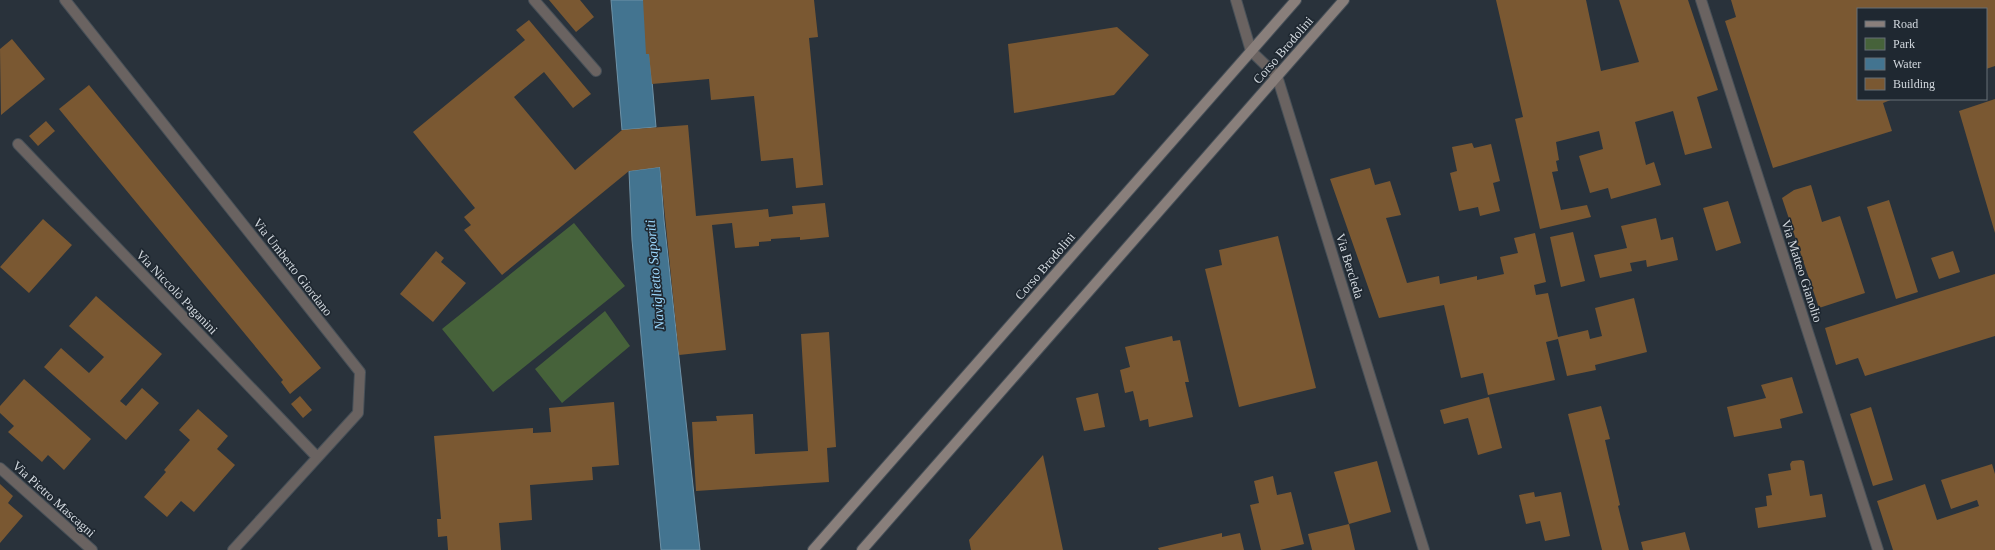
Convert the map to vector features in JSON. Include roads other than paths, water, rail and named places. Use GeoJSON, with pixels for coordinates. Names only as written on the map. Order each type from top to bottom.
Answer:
{"type":"FeatureCollection","features":[{"type":"Feature","properties":{"kind":"main road","name":"Corso Brodolini"},"geometry":{"type":"LineString","coordinates":[[813,550],[1296,0]]}},
{"type":"Feature","properties":{"kind":"main road","name":"Corso Brodolini"},"geometry":{"type":"LineString","coordinates":[[862,550],[1344,0]]}},
{"type":"Feature","properties":{"kind":"street","name":"Via Umberto Giordano"},"geometry":{"type":"LineString","coordinates":[[65,0],[360,372],[358,413],[234,550]]}},
{"type":"Feature","properties":{"kind":"street"},"geometry":{"type":"LineString","coordinates":[[534,0],[596,72]]}},
{"type":"Feature","properties":{"kind":"street","name":"Via Bercleda"},"geometry":{"type":"LineString","coordinates":[[1236,0],[1251,51],[1277,76],[1424,550]]}},
{"type":"Feature","properties":{"kind":"street","name":"Via Matteo Gianolio"},"geometry":{"type":"LineString","coordinates":[[1701,0],[1878,550]]}},
{"type":"Feature","properties":{"kind":"street","name":"Via Niccolò Paganini"},"geometry":{"type":"LineString","coordinates":[[18,144],[317,457]]}},
{"type":"Feature","properties":{"kind":"street","name":"Via Pietro Mascagni"},"geometry":{"type":"LineString","coordinates":[[0,468],[92,550]]}},
{"type":"Feature","properties":{"kind":"water"},"geometry":{"type":"Polygon","coordinates":[[[611,0],[645,0],[656,127],[622,130],[611,0]]]}},
{"type":"Feature","properties":{"kind":"water","name":"Naviglietto Saporiti"},"geometry":{"type":"Polygon","coordinates":[[[660,167],[664,220],[700,550],[661,550],[632,240],[629,171],[660,167]]]}}]}
